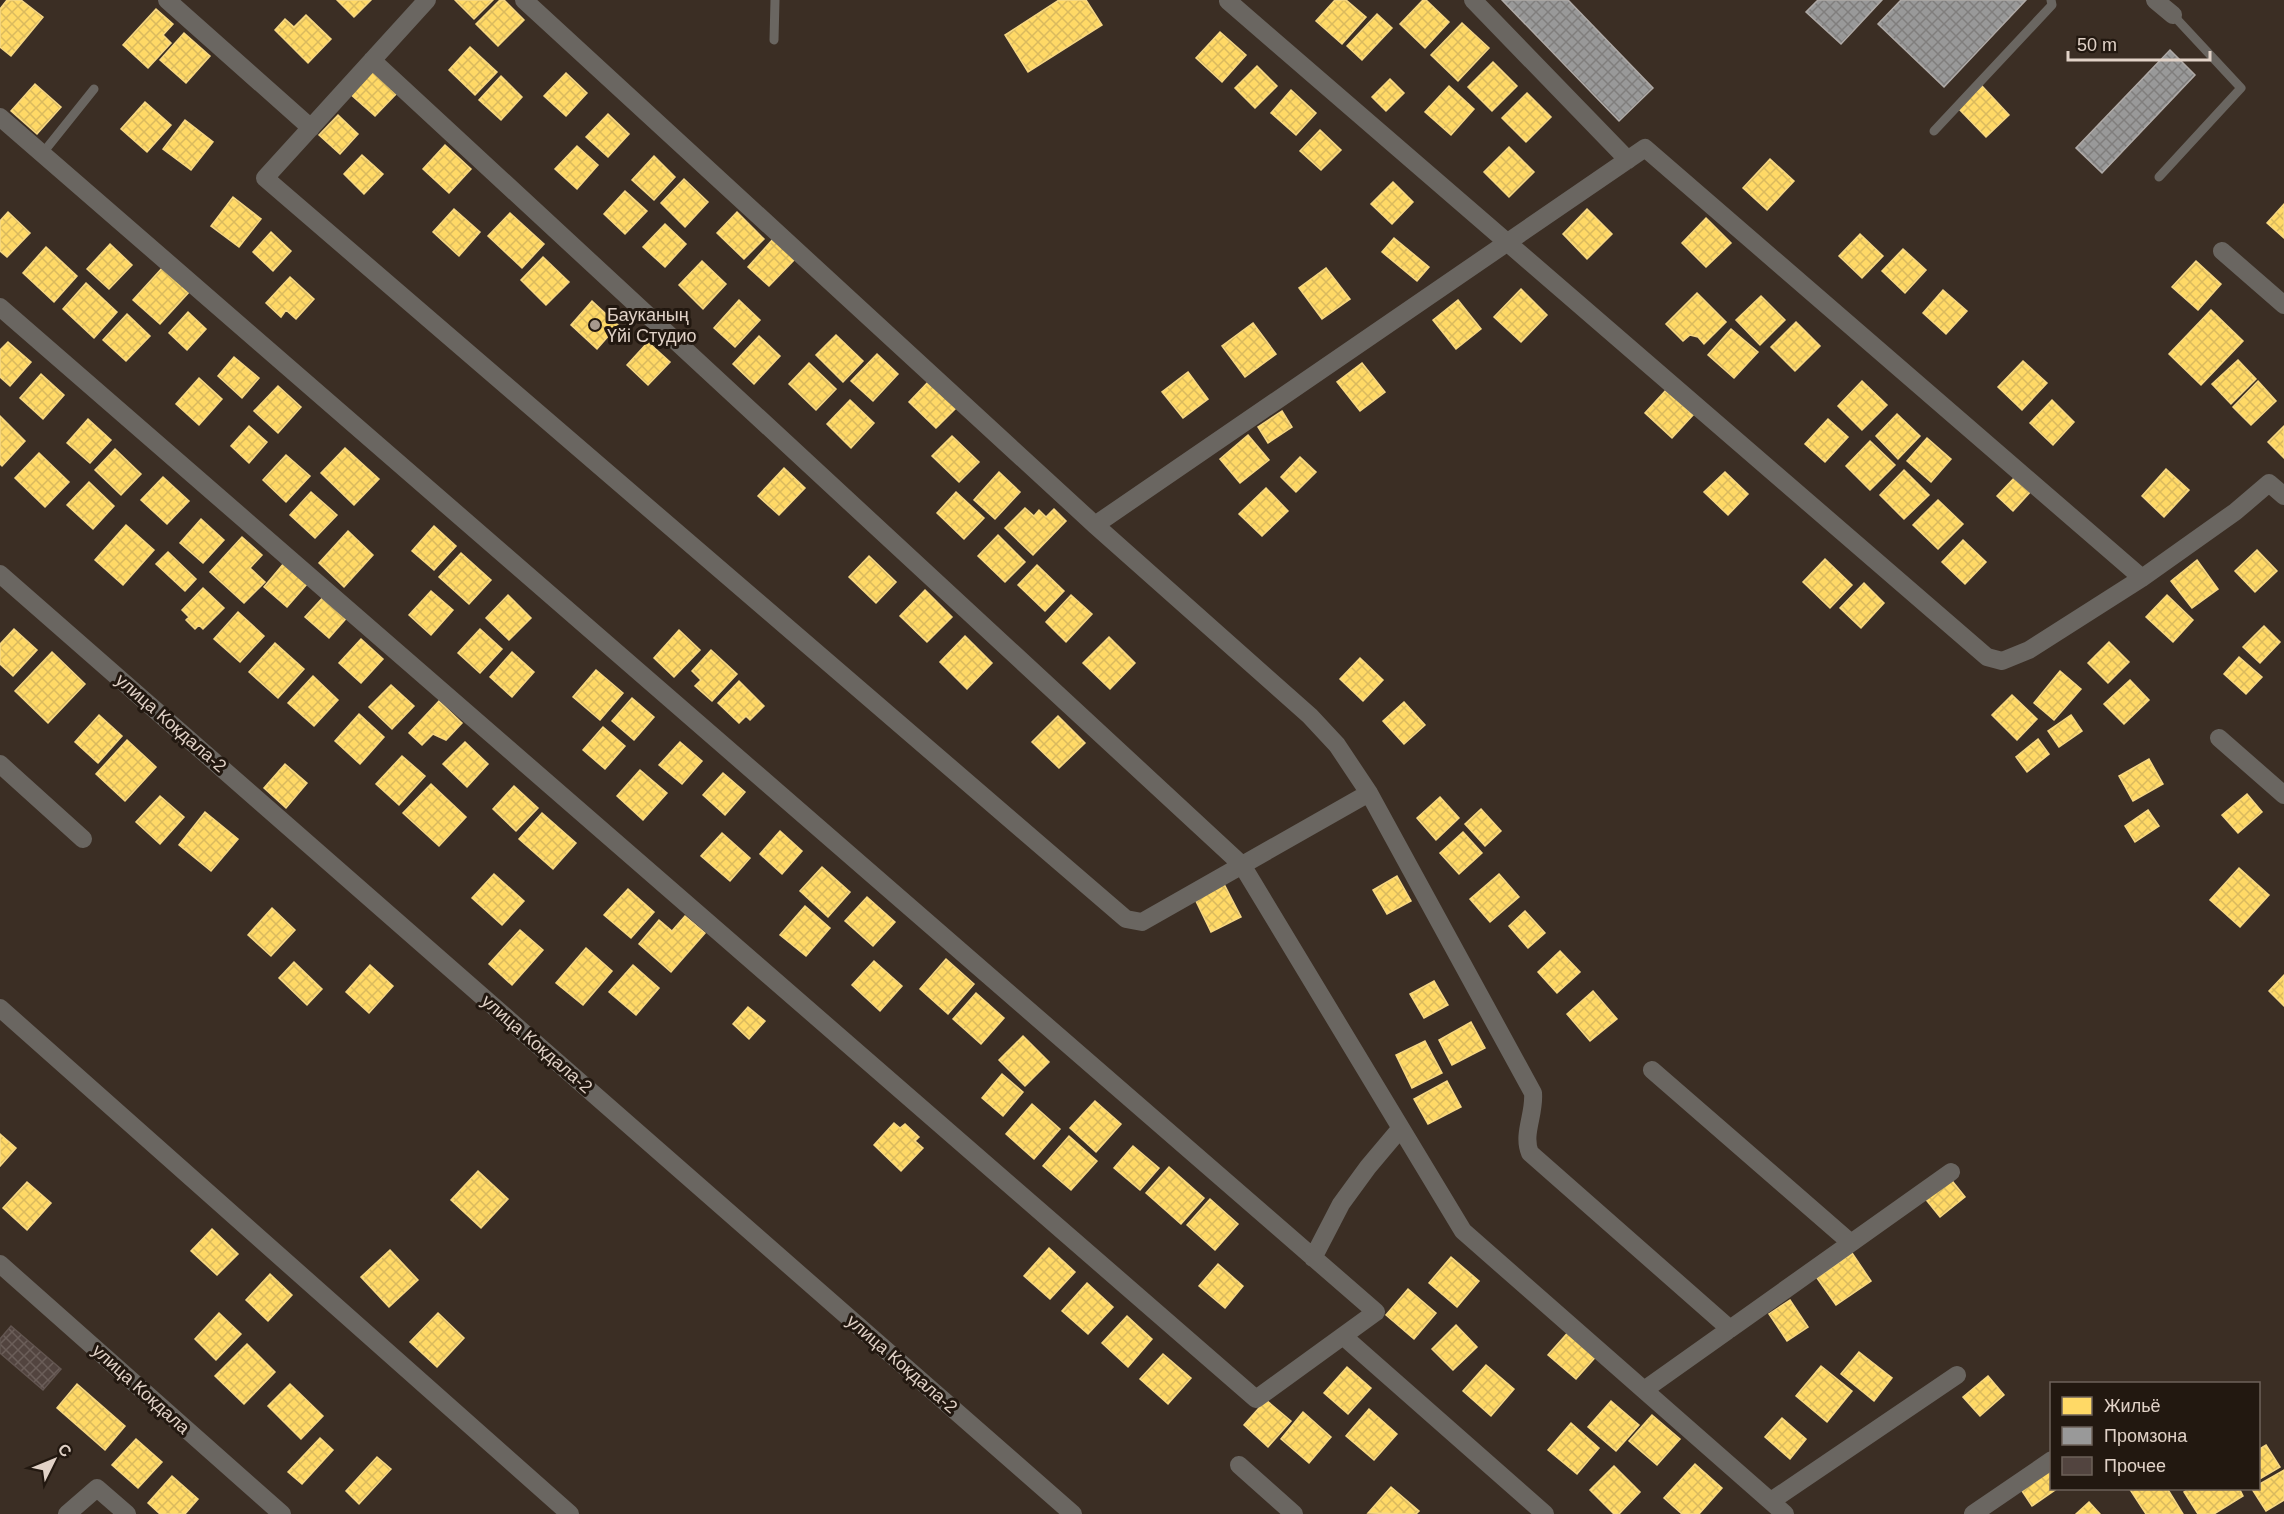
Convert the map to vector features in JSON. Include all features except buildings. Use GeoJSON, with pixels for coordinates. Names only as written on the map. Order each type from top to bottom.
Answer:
{"type":"FeatureCollection","features":[{"type":"Feature","properties":{"kind":"street"},"geometry":{"type":"LineString","coordinates":[[167,0],[311,128]]}},
{"type":"Feature","properties":{"kind":"street"},"geometry":{"type":"LineString","coordinates":[[427,0],[265,178],[1126,919],[1142,922],[1368,793]]}},
{"type":"Feature","properties":{"kind":"street"},"geometry":{"type":"LineString","coordinates":[[524,0],[1095,525],[1310,716],[1337,745],[1368,793],[1533,1093],[1534,1107],[1526,1143],[1530,1153],[1730,1329]]}},
{"type":"Feature","properties":{"kind":"street"},"geometry":{"type":"LineString","coordinates":[[1473,0],[1628,160]]}},
{"type":"Feature","properties":{"kind":"street"},"geometry":{"type":"LineString","coordinates":[[2155,0],[2173,15]]}},
{"type":"Feature","properties":{"kind":"street"},"geometry":{"type":"LineString","coordinates":[[1228,2],[1986,657],[2002,661],[2029,650],[2142,578],[2235,512],[2269,483],[2284,496]]}},
{"type":"Feature","properties":{"kind":"street"},"geometry":{"type":"LineString","coordinates":[[372,60],[1242,865],[1462,1231],[1785,1514]]}},
{"type":"Feature","properties":{"kind":"street"},"geometry":{"type":"LineString","coordinates":[[0,117],[1376,1312],[1256,1399],[0,307]]}},
{"type":"Feature","properties":{"kind":"street"},"geometry":{"type":"LineString","coordinates":[[1095,525],[1645,148],[2142,578]]}},
{"type":"Feature","properties":{"kind":"street"},"geometry":{"type":"LineString","coordinates":[[2223,251],[2284,305]]}},
{"type":"Feature","properties":{"kind":"street","name":"улица Кокдала-2"},"geometry":{"type":"LineString","coordinates":[[0,574],[1072,1514]]}},
{"type":"Feature","properties":{"kind":"street"},"geometry":{"type":"LineString","coordinates":[[2219,738],[2284,795]]}},
{"type":"Feature","properties":{"kind":"street"},"geometry":{"type":"LineString","coordinates":[[0,764],[83,839]]}},
{"type":"Feature","properties":{"kind":"street"},"geometry":{"type":"LineString","coordinates":[[0,1008],[570,1514]]}},
{"type":"Feature","properties":{"kind":"street"},"geometry":{"type":"LineString","coordinates":[[1652,1070],[1851,1243]]}},
{"type":"Feature","properties":{"kind":"street"},"geometry":{"type":"LineString","coordinates":[[1313,1258],[1341,1204],[1400,1129]]}},
{"type":"Feature","properties":{"kind":"street"},"geometry":{"type":"LineString","coordinates":[[1644,1390],[1951,1172]]}},
{"type":"Feature","properties":{"kind":"street","name":"улица Кокдала"},"geometry":{"type":"LineString","coordinates":[[0,1264],[282,1514]]}},
{"type":"Feature","properties":{"kind":"street"},"geometry":{"type":"LineString","coordinates":[[1343,1336],[1545,1514]]}},
{"type":"Feature","properties":{"kind":"street"},"geometry":{"type":"LineString","coordinates":[[1771,1501],[1957,1376]]}},
{"type":"Feature","properties":{"kind":"street"},"geometry":{"type":"LineString","coordinates":[[1973,1514],[2050,1461]]}},
{"type":"Feature","properties":{"kind":"street"},"geometry":{"type":"LineString","coordinates":[[1239,1465],[1294,1514]]}},
{"type":"Feature","properties":{"kind":"street"},"geometry":{"type":"LineString","coordinates":[[67,1514],[97,1488],[127,1514]]}},
{"type":"Feature","properties":{"kind":"lane"},"geometry":{"type":"LineString","coordinates":[[774,40],[775,0]]}},
{"type":"Feature","properties":{"kind":"lane"},"geometry":{"type":"LineString","coordinates":[[1934,131],[2052,5],[2051,0]]}},
{"type":"Feature","properties":{"kind":"lane"},"geometry":{"type":"LineString","coordinates":[[2159,177],[2241,88],[2173,15]]}},
{"type":"Feature","properties":{"kind":"lane"},"geometry":{"type":"LineString","coordinates":[[42,154],[94,89]]}},
{"type":"Feature","properties":{"kind":"place","name":"Бауканың Үйі Студио"},"geometry":{"type":"Point","coordinates":[595,325]}}]}
